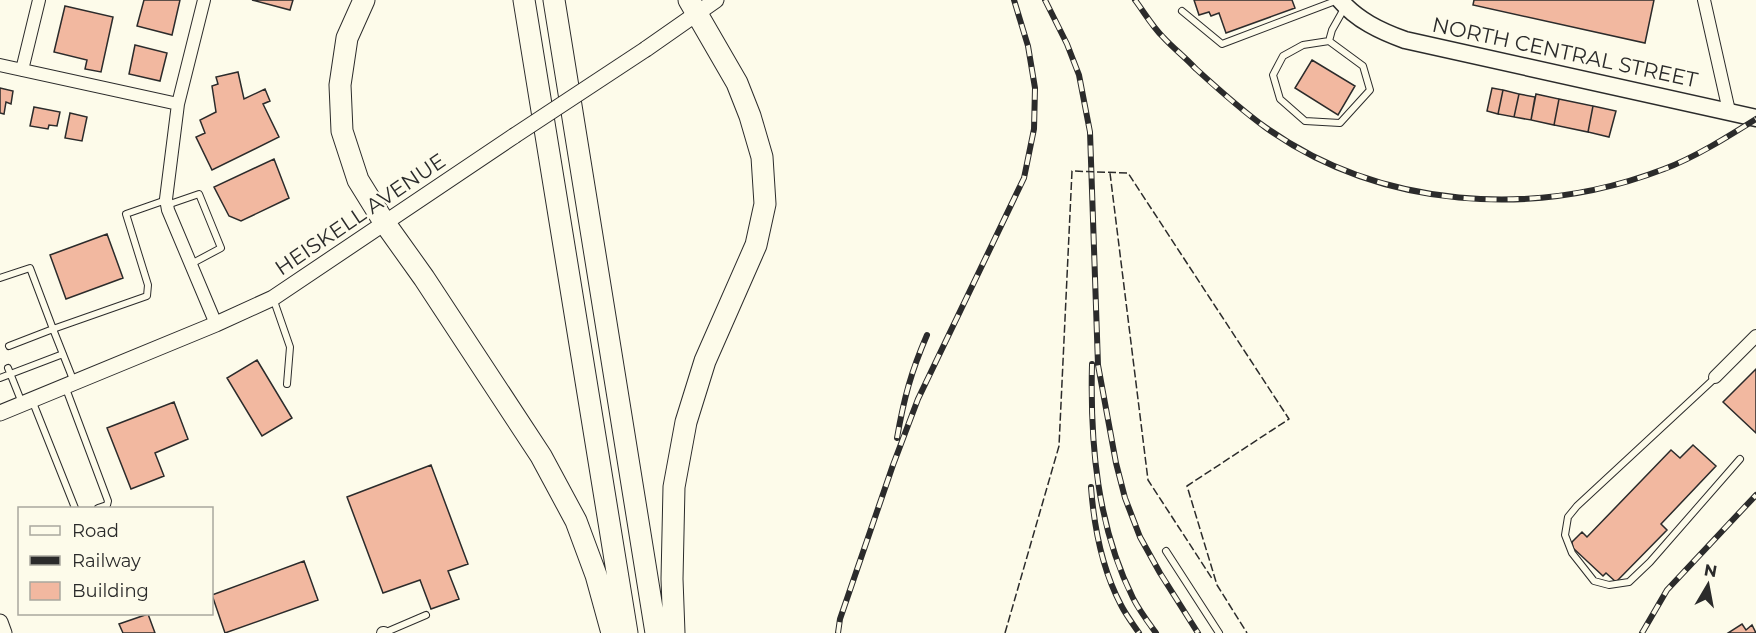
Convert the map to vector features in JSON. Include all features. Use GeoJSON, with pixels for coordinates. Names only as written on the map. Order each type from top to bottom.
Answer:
{"type":"FeatureCollection","features":[{"type":"Feature","properties":{"kind":"highway"},"geometry":{"type":"LineString","coordinates":[[364,0],[346,38],[340,85],[342,131],[358,180],[541,456],[576,521],[596,575],[612,633]]}},
{"type":"Feature","properties":{"kind":"highway"},"geometry":{"type":"LineString","coordinates":[[524,0],[627,633]]}},
{"type":"Feature","properties":{"kind":"highway"},"geometry":{"type":"LineString","coordinates":[[554,0],[656,633]]}},
{"type":"Feature","properties":{"kind":"highway"},"geometry":{"type":"LineString","coordinates":[[674,633],[672,579],[674,487],[686,422],[705,361],[756,245],[765,204],[762,157],[750,116],[737,83],[693,7]]}},
{"type":"Feature","properties":{"kind":"main road","name":"NORTH CENTRAL STREET"},"geometry":{"type":"LineString","coordinates":[[1341,2],[1372,26],[1412,42],[1756,118]]}},
{"type":"Feature","properties":{"kind":"street"},"geometry":{"type":"LineString","coordinates":[[22,70],[39,0]]}},
{"type":"Feature","properties":{"kind":"street"},"geometry":{"type":"LineString","coordinates":[[204,0],[178,104],[167,202],[216,324]]}},
{"type":"Feature","properties":{"kind":"street","name":"HEISKELL AVENUE"},"geometry":{"type":"LineString","coordinates":[[0,413],[216,324],[273,298],[646,49],[693,7],[716,0]]}},
{"type":"Feature","properties":{"kind":"street"},"geometry":{"type":"LineString","coordinates":[[1704,0],[1729,111]]}},
{"type":"Feature","properties":{"kind":"street"},"geometry":{"type":"LineString","coordinates":[[0,65],[178,104]]}},
{"type":"Feature","properties":{"kind":"street"},"geometry":{"type":"LineString","coordinates":[[1715,377],[1756,336]]}},
{"type":"Feature","properties":{"kind":"street"},"geometry":{"type":"LineString","coordinates":[[0,622],[4,633]]}},
{"type":"Feature","properties":{"kind":"lane"},"geometry":{"type":"LineString","coordinates":[[1182,11],[1222,45],[1341,2]]}},
{"type":"Feature","properties":{"kind":"lane"},"geometry":{"type":"LineString","coordinates":[[1329,41],[1341,2]]}},
{"type":"Feature","properties":{"kind":"lane"},"geometry":{"type":"LineString","coordinates":[[1329,41],[1363,66],[1370,90],[1340,123],[1305,121],[1280,99],[1273,75],[1283,56],[1303,45],[1329,41]]}},
{"type":"Feature","properties":{"kind":"lane"},"geometry":{"type":"LineString","coordinates":[[9,346],[35,339],[54,329],[147,296],[148,285],[126,214],[199,194],[221,248],[191,264]]}},
{"type":"Feature","properties":{"kind":"lane"},"geometry":{"type":"LineString","coordinates":[[0,278],[30,268],[63,354],[70,384],[108,501],[107,505],[101,507]]}},
{"type":"Feature","properties":{"kind":"lane"},"geometry":{"type":"LineString","coordinates":[[273,298],[290,346],[287,384]]}},
{"type":"Feature","properties":{"kind":"lane"},"geometry":{"type":"LineString","coordinates":[[0,378],[43,358],[63,354]]}},
{"type":"Feature","properties":{"kind":"lane"},"geometry":{"type":"LineString","coordinates":[[9,372],[27,402],[75,507]]}},
{"type":"Feature","properties":{"kind":"lane"},"geometry":{"type":"LineString","coordinates":[[1715,377],[1568,517],[1565,535],[1572,553],[1594,581],[1609,585],[1629,582],[1650,562],[1740,459]]}},
{"type":"Feature","properties":{"kind":"lane"},"geometry":{"type":"LineString","coordinates":[[1166,550],[1219,633]]}},
{"type":"Feature","properties":{"kind":"lane"},"geometry":{"type":"LineString","coordinates":[[384,633],[426,615]]}},
{"type":"Feature","properties":{"kind":"building"},"geometry":{"type":"Polygon","coordinates":[[[144,0],[180,0],[172,35],[137,26],[144,0]]]}},
{"type":"Feature","properties":{"kind":"building"},"geometry":{"type":"Polygon","coordinates":[[[252,0],[293,0],[290,10],[252,0]]]}},
{"type":"Feature","properties":{"kind":"building"},"geometry":{"type":"Polygon","coordinates":[[[1194,0],[1292,0],[1295,8],[1226,33],[1219,13],[1211,16],[1209,12],[1199,15],[1194,0]]]}},
{"type":"Feature","properties":{"kind":"building"},"geometry":{"type":"Polygon","coordinates":[[[1474,0],[1654,0],[1645,43],[1473,5],[1474,0]]]}},
{"type":"Feature","properties":{"kind":"building"},"geometry":{"type":"Polygon","coordinates":[[[65,6],[113,17],[101,72],[85,69],[87,60],[54,52],[65,6]]]}},
{"type":"Feature","properties":{"kind":"building"},"geometry":{"type":"Polygon","coordinates":[[[135,45],[167,53],[160,81],[129,74],[135,45]]]}},
{"type":"Feature","properties":{"kind":"building"},"geometry":{"type":"Polygon","coordinates":[[[1312,60],[1355,86],[1338,115],[1295,88],[1312,60]]]}},
{"type":"Feature","properties":{"kind":"building"},"geometry":{"type":"Polygon","coordinates":[[[238,72],[244,99],[265,89],[270,101],[263,104],[279,137],[212,170],[196,137],[205,133],[200,120],[216,112],[212,86],[218,84],[216,77],[238,72]]]}},
{"type":"Feature","properties":{"kind":"building"},"geometry":{"type":"Polygon","coordinates":[[[0,88],[13,91],[11,104],[6,102],[4,114],[0,113],[0,88]]]}},
{"type":"Feature","properties":{"kind":"building"},"geometry":{"type":"Polygon","coordinates":[[[1492,88],[1503,90],[1498,114],[1487,111],[1492,88]]]}},
{"type":"Feature","properties":{"kind":"building"},"geometry":{"type":"Polygon","coordinates":[[[1503,90],[1519,94],[1514,117],[1498,114],[1503,90]]]}},
{"type":"Feature","properties":{"kind":"building"},"geometry":{"type":"Polygon","coordinates":[[[1519,94],[1535,97],[1531,120],[1514,117],[1519,94]]]}},
{"type":"Feature","properties":{"kind":"building"},"geometry":{"type":"Polygon","coordinates":[[[1536,94],[1559,99],[1554,125],[1531,120],[1536,94]]]}},
{"type":"Feature","properties":{"kind":"building"},"geometry":{"type":"Polygon","coordinates":[[[1559,99],[1593,106],[1588,132],[1554,125],[1559,99]]]}},
{"type":"Feature","properties":{"kind":"building"},"geometry":{"type":"Polygon","coordinates":[[[1593,106],[1616,111],[1609,137],[1588,132],[1593,106]]]}},
{"type":"Feature","properties":{"kind":"building"},"geometry":{"type":"Polygon","coordinates":[[[34,107],[60,112],[57,126],[49,125],[48,129],[30,126],[34,107]]]}},
{"type":"Feature","properties":{"kind":"building"},"geometry":{"type":"Polygon","coordinates":[[[70,113],[87,117],[82,141],[65,138],[70,113]]]}},
{"type":"Feature","properties":{"kind":"building"},"geometry":{"type":"Polygon","coordinates":[[[274,159],[289,198],[241,221],[229,216],[214,187],[274,159]]]}},
{"type":"Feature","properties":{"kind":"building"},"geometry":{"type":"Polygon","coordinates":[[[107,234],[123,278],[66,299],[50,255],[107,234]]]}},
{"type":"Feature","properties":{"kind":"building"},"geometry":{"type":"Polygon","coordinates":[[[257,360],[292,418],[262,436],[227,378],[257,360]]]}},
{"type":"Feature","properties":{"kind":"building"},"geometry":{"type":"Polygon","coordinates":[[[1756,369],[1756,433],[1723,402],[1756,369]]]}},
{"type":"Feature","properties":{"kind":"building"},"geometry":{"type":"Polygon","coordinates":[[[174,402],[188,439],[155,453],[164,476],[131,489],[107,428],[174,402]]]}},
{"type":"Feature","properties":{"kind":"building"},"geometry":{"type":"Polygon","coordinates":[[[1693,445],[1716,466],[1661,524],[1667,530],[1616,582],[1606,573],[1603,576],[1573,548],[1572,542],[1582,532],[1587,537],[1671,450],[1680,458],[1693,445]]]}},
{"type":"Feature","properties":{"kind":"building"},"geometry":{"type":"Polygon","coordinates":[[[431,465],[468,564],[448,571],[459,599],[431,609],[420,580],[383,593],[347,497],[431,465]]]}},
{"type":"Feature","properties":{"kind":"building"},"geometry":{"type":"Polygon","coordinates":[[[304,561],[318,600],[225,633],[213,595],[304,561]]]}},
{"type":"Feature","properties":{"kind":"building"},"geometry":{"type":"Polygon","coordinates":[[[148,615],[155,633],[123,633],[119,624],[148,615]]]}},
{"type":"Feature","properties":{"kind":"building"},"geometry":{"type":"Polygon","coordinates":[[[1742,624],[1746,630],[1752,625],[1756,633],[1728,633],[1742,624]]]}},
{"type":"Feature","properties":{"kind":"railway"},"geometry":{"type":"LineString","coordinates":[[838,633],[840,619],[918,399],[1024,178],[1034,129],[1035,88],[1028,46],[1014,0]]}},
{"type":"Feature","properties":{"kind":"railway"},"geometry":{"type":"LineString","coordinates":[[1045,0],[1067,44],[1079,75],[1090,132],[1098,365],[1116,463],[1125,498],[1140,537],[1198,633]]}},
{"type":"Feature","properties":{"kind":"railway"},"geometry":{"type":"LineString","coordinates":[[1135,0],[1155,28],[1171,45],[1229,98],[1265,127],[1310,154],[1358,175],[1408,190],[1459,198],[1511,199],[1563,195],[1614,185],[1687,159],[1756,119]]}},
{"type":"Feature","properties":{"kind":"railway"},"geometry":{"type":"LineString","coordinates":[[897,438],[909,385],[927,335]]}},
{"type":"Feature","properties":{"kind":"railway"},"geometry":{"type":"LineString","coordinates":[[1092,364],[1092,424],[1098,484],[1104,513],[1121,571],[1135,602],[1156,633]]}},
{"type":"Feature","properties":{"kind":"railway"},"geometry":{"type":"LineString","coordinates":[[1091,487],[1094,517],[1104,562],[1114,591],[1139,633]]}},
{"type":"Feature","properties":{"kind":"railway"},"geometry":{"type":"LineString","coordinates":[[1642,633],[1667,590],[1756,495]]}},
{"type":"Feature","properties":{"kind":"fence"},"geometry":{"type":"LineString","coordinates":[[1005,633],[1059,446],[1072,171],[1128,173],[1289,419],[1187,486],[1217,585],[1247,633]]}},
{"type":"Feature","properties":{"kind":"fence"},"geometry":{"type":"LineString","coordinates":[[1110,173],[1148,480],[1213,580]]}}]}
